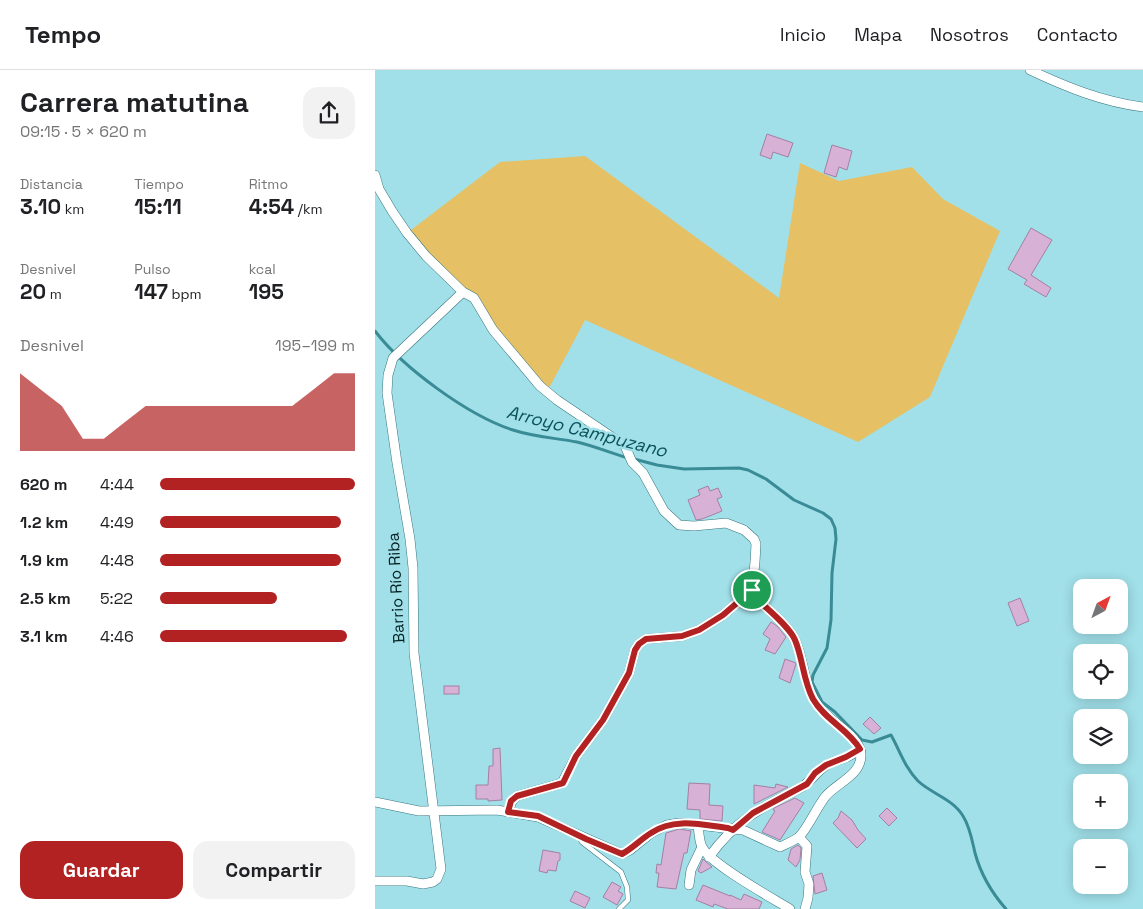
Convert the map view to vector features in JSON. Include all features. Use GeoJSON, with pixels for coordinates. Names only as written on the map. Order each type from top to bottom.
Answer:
{"type":"FeatureCollection","features":[{"type":"Feature","properties":{"kind":"street"},"geometry":{"type":"LineString","coordinates":[[1030,70],[1069,88],[1123,104],[1143,107]]}},
{"type":"Feature","properties":{"kind":"street"},"geometry":{"type":"LineString","coordinates":[[375,175],[379,189],[407,233],[441,272],[463,292],[473,298],[493,330],[540,386],[557,400],[625,446],[643,473],[664,511],[679,525],[693,526],[726,523],[744,530],[754,539],[756,544],[752,590],[756,598],[795,639],[803,671],[813,699],[831,720],[854,739],[860,749],[859,766],[854,773],[825,798],[799,837],[780,847],[743,830],[679,823],[667,825],[651,833],[622,854],[538,816],[497,810],[435,810],[419,812],[375,802]]}},
{"type":"Feature","properties":{"kind":"street","name":"Barrio Río Riba"},"geometry":{"type":"LineString","coordinates":[[375,881],[407,881],[423,884],[437,879],[441,869],[414,653],[413,568],[410,539],[387,393],[388,375],[393,358],[463,292]]}},
{"type":"Feature","properties":{"kind":"street"},"geometry":{"type":"LineString","coordinates":[[508,812],[511,801],[517,796],[563,783],[576,756],[603,720],[629,673],[635,650],[639,644],[646,639],[682,636],[699,630],[723,615],[752,590]]}},
{"type":"Feature","properties":{"kind":"street"},"geometry":{"type":"LineString","coordinates":[[709,857],[733,830],[753,813],[807,784],[815,773],[826,765],[860,749]]}},
{"type":"Feature","properties":{"kind":"street"},"geometry":{"type":"LineString","coordinates":[[698,825],[702,847],[709,857],[720,866],[790,909]]}},
{"type":"Feature","properties":{"kind":"street"},"geometry":{"type":"LineString","coordinates":[[799,837],[807,846],[805,872],[809,884],[805,909]]}},
{"type":"Feature","properties":{"kind":"street"},"geometry":{"type":"LineString","coordinates":[[689,884],[691,870],[702,847]]}},
{"type":"Feature","properties":{"kind":"lane"},"geometry":{"type":"LineString","coordinates":[[579,835],[582,842],[621,872],[627,887],[628,900],[619,909]]}},
{"type":"Feature","properties":{"kind":"shaded area"},"geometry":{"type":"Polygon","coordinates":[[[585,156],[779,298],[800,163],[839,181],[912,167],[943,199],[1000,231],[930,397],[858,442],[585,320],[547,392],[474,298],[407,233],[500,162],[585,156]]]}},
{"type":"Feature","properties":{"kind":"building"},"geometry":{"type":"Polygon","coordinates":[[[767,134],[793,143],[788,157],[773,152],[771,159],[760,155],[767,134]]]}},
{"type":"Feature","properties":{"kind":"building"},"geometry":{"type":"Polygon","coordinates":[[[832,145],[852,151],[847,170],[839,167],[836,177],[824,173],[832,145]]]}},
{"type":"Feature","properties":{"kind":"building"},"geometry":{"type":"Polygon","coordinates":[[[1031,228],[1052,240],[1031,275],[1051,288],[1046,297],[1024,284],[1027,280],[1008,269],[1031,228]]]}},
{"type":"Feature","properties":{"kind":"building"},"geometry":{"type":"Polygon","coordinates":[[[708,486],[710,491],[718,488],[722,497],[717,499],[722,511],[696,520],[688,500],[700,495],[698,490],[708,486]]]}},
{"type":"Feature","properties":{"kind":"building"},"geometry":{"type":"Polygon","coordinates":[[[1020,598],[1029,621],[1017,626],[1008,603],[1020,598]]]}},
{"type":"Feature","properties":{"kind":"building"},"geometry":{"type":"Polygon","coordinates":[[[771,622],[786,637],[775,654],[765,650],[770,639],[763,634],[771,622]]]}},
{"type":"Feature","properties":{"kind":"building"},"geometry":{"type":"Polygon","coordinates":[[[785,659],[796,663],[790,683],[779,678],[785,659]]]}},
{"type":"Feature","properties":{"kind":"building"},"geometry":{"type":"Polygon","coordinates":[[[444,686],[459,686],[459,694],[444,694],[444,686]]]}},
{"type":"Feature","properties":{"kind":"building"},"geometry":{"type":"Polygon","coordinates":[[[870,717],[881,728],[874,734],[863,724],[870,717]]]}},
{"type":"Feature","properties":{"kind":"building"},"geometry":{"type":"Polygon","coordinates":[[[500,748],[502,800],[488,801],[488,799],[476,799],[476,785],[488,785],[489,766],[493,766],[493,749],[500,748]]]}},
{"type":"Feature","properties":{"kind":"building"},"geometry":{"type":"Polygon","coordinates":[[[689,783],[710,784],[709,805],[723,806],[722,821],[700,819],[700,810],[687,809],[689,783]]]}},
{"type":"Feature","properties":{"kind":"building"},"geometry":{"type":"Polygon","coordinates":[[[776,784],[788,787],[754,804],[754,785],[775,788],[776,784]]]}},
{"type":"Feature","properties":{"kind":"building"},"geometry":{"type":"Polygon","coordinates":[[[795,798],[804,803],[780,840],[762,832],[775,811],[773,810],[774,808],[795,798]]]}},
{"type":"Feature","properties":{"kind":"building"},"geometry":{"type":"Polygon","coordinates":[[[887,808],[897,818],[889,826],[879,816],[887,808]]]}},
{"type":"Feature","properties":{"kind":"building"},"geometry":{"type":"Polygon","coordinates":[[[841,811],[852,820],[866,839],[857,848],[833,823],[841,811]]]}},
{"type":"Feature","properties":{"kind":"building"},"geometry":{"type":"Polygon","coordinates":[[[679,829],[691,831],[687,853],[684,853],[676,889],[657,887],[659,873],[656,873],[657,864],[661,865],[666,833],[679,829]]]}},
{"type":"Feature","properties":{"kind":"building"},"geometry":{"type":"Polygon","coordinates":[[[798,845],[801,848],[800,860],[796,867],[788,860],[791,849],[798,845]]]}},
{"type":"Feature","properties":{"kind":"building"},"geometry":{"type":"Polygon","coordinates":[[[543,850],[560,853],[560,860],[558,861],[556,871],[548,870],[547,873],[539,871],[543,850]]]}},
{"type":"Feature","properties":{"kind":"building"},"geometry":{"type":"Polygon","coordinates":[[[703,859],[712,867],[701,873],[698,871],[703,859]]]}},
{"type":"Feature","properties":{"kind":"building"},"geometry":{"type":"Polygon","coordinates":[[[822,873],[827,890],[815,894],[813,876],[822,873]]]}},
{"type":"Feature","properties":{"kind":"building"},"geometry":{"type":"Polygon","coordinates":[[[612,882],[621,887],[618,891],[623,894],[617,905],[603,897],[612,882]]]}},
{"type":"Feature","properties":{"kind":"building"},"geometry":{"type":"Polygon","coordinates":[[[703,885],[741,900],[744,894],[762,902],[759,909],[728,909],[714,904],[713,907],[696,900],[703,885]]]}},
{"type":"Feature","properties":{"kind":"building"},"geometry":{"type":"Polygon","coordinates":[[[575,891],[590,898],[585,908],[570,901],[575,891]]]}},
{"type":"Feature","properties":{"kind":"waterway","name":"Arroyo Campuzano"},"geometry":{"type":"LineString","coordinates":[[375,331],[419,375],[477,414],[513,430],[590,445],[628,458]]}},
{"type":"Feature","properties":{"kind":"waterway","name":"Arroyo Campuzano"},"geometry":{"type":"LineString","coordinates":[[634,459],[684,469],[739,468],[748,470],[766,479],[794,500],[823,513],[831,519],[835,528],[836,539],[832,573],[831,620],[827,648],[813,675],[812,682],[822,702],[835,712],[862,740],[872,742],[891,735],[913,776],[959,810],[971,834],[977,861],[983,876],[1006,909]]}},
{"type":"Feature","properties":{"kind":"route"},"geometry":{"type":"LineString","coordinates":[[752,590],[756,598],[795,639],[803,671],[813,699],[831,720],[854,739],[860,749],[826,765],[815,773],[807,784],[760,808],[743,819],[733,830],[679,823],[667,825],[651,833],[622,854],[538,816],[508,812],[511,801],[517,796],[563,783],[576,756],[603,720],[629,673],[635,650],[639,644],[646,639],[661,636],[682,636],[699,630],[723,615],[752,590]]}}]}
